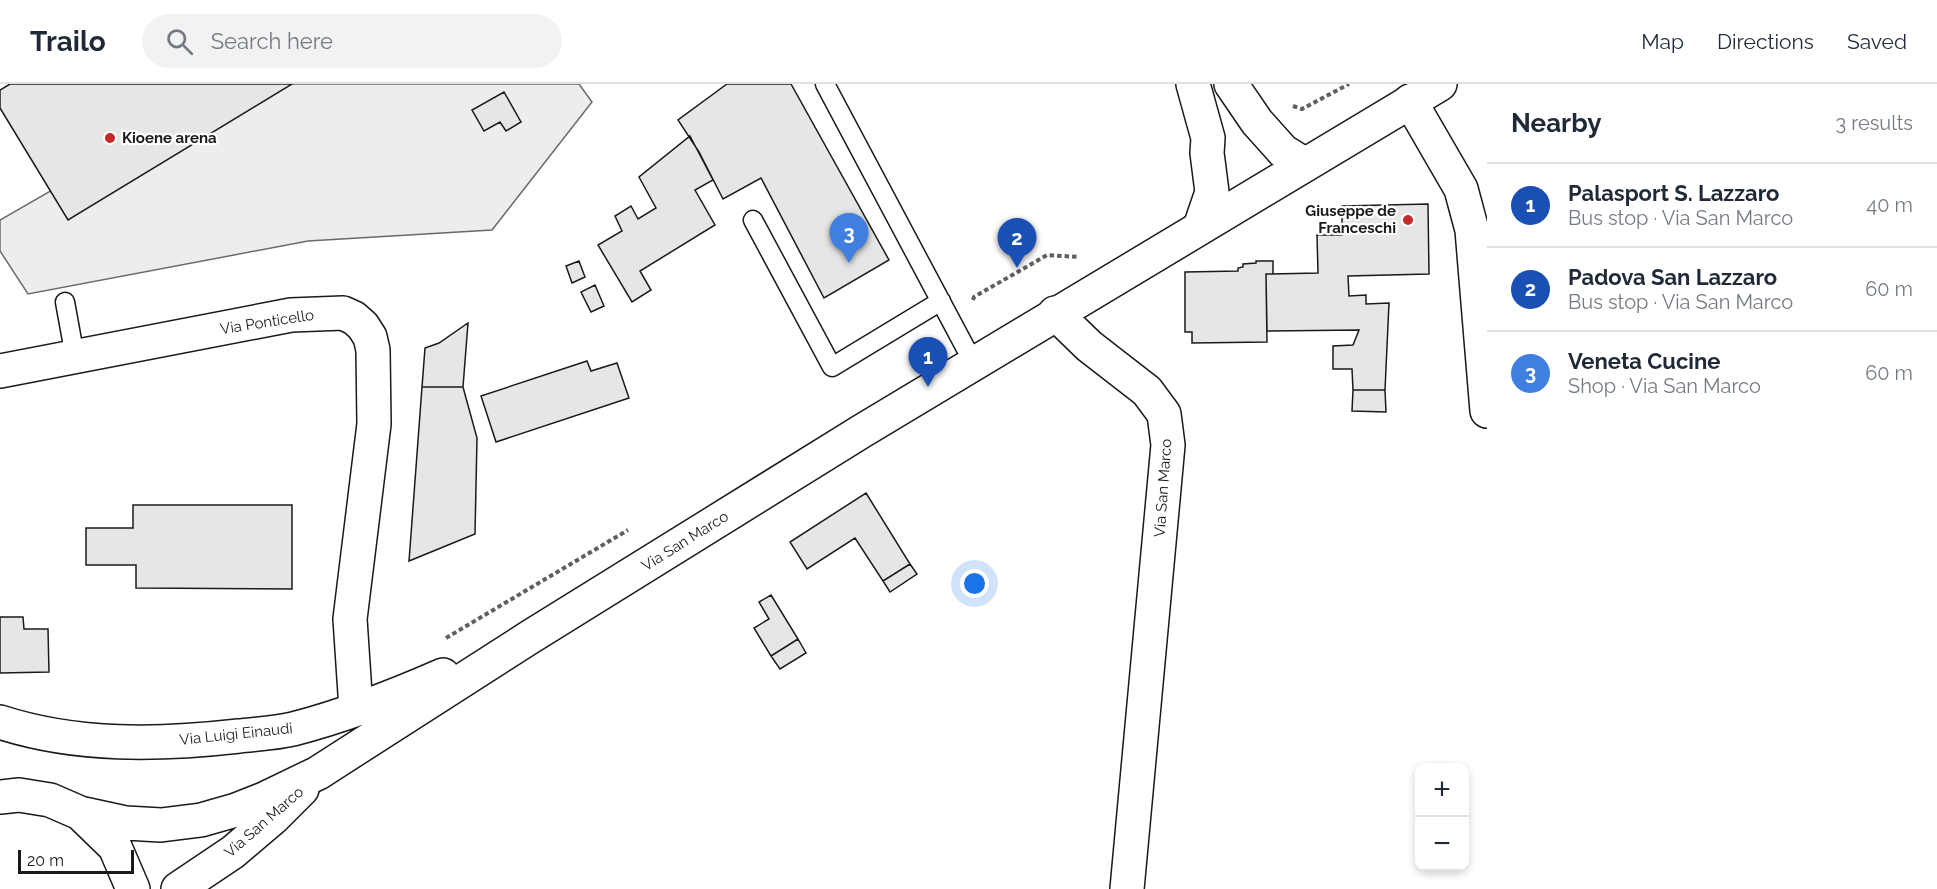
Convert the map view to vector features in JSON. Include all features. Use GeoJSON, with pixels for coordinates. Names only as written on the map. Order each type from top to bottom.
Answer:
{"type":"FeatureCollection","features":[{"type":"Feature","properties":{"kind":"street"},"geometry":{"type":"LineString","coordinates":[[1193,84],[1208,138],[1207,153],[1212,192],[1200,227]]}},
{"type":"Feature","properties":{"kind":"street"},"geometry":{"type":"LineString","coordinates":[[1231,84],[1257,123],[1283,151],[1304,164]]}},
{"type":"Feature","properties":{"kind":"street","name":"Via San Marco"},"geometry":{"type":"LineString","coordinates":[[80,813],[126,822],[161,825],[201,820],[264,799],[318,773],[530,637],[973,362],[1440,84]]}},
{"type":"Feature","properties":{"kind":"street"},"geometry":{"type":"LineString","coordinates":[[1410,101],[1461,189],[1480,237],[1487,411]]}},
{"type":"Feature","properties":{"kind":"street","name":"Via Ponticello"},"geometry":{"type":"LineString","coordinates":[[0,371],[291,315],[343,313],[354,318],[363,326],[370,337],[373,350],[374,424],[350,619],[356,709]]}},
{"type":"Feature","properties":{"kind":"street","name":"Via San Marco"},"geometry":{"type":"LineString","coordinates":[[1055,313],[1089,346],[1147,391],[1164,414],[1168,445],[1126,889]]}},
{"type":"Feature","properties":{"kind":"street","name":"Via Luigi Einaudi"},"geometry":{"type":"LineString","coordinates":[[0,722],[33,733],[111,743],[206,740],[292,729],[356,709],[434,679],[530,637]]}},
{"type":"Feature","properties":{"kind":"street","name":"Via San Marco"},"geometry":{"type":"LineString","coordinates":[[178,889],[233,852],[273,818],[318,773]]}},
{"type":"Feature","properties":{"kind":"street"},"geometry":{"type":"LineString","coordinates":[[0,797],[19,795],[50,800],[80,813],[115,847],[133,889]]}},
{"type":"Feature","properties":{"kind":"lane"},"geometry":{"type":"LineString","coordinates":[[825,84],[973,362]]}},
{"type":"Feature","properties":{"kind":"lane"},"geometry":{"type":"LineString","coordinates":[[753,220],[832,367],[941,301]]}},
{"type":"Feature","properties":{"kind":"lane"},"geometry":{"type":"LineString","coordinates":[[65,302],[75,357]]}},
{"type":"Feature","properties":{"kind":"path"},"geometry":{"type":"LineString","coordinates":[[1287,104],[1302,109],[1349,84]]}},
{"type":"Feature","properties":{"kind":"path"},"geometry":{"type":"LineString","coordinates":[[956,330],[965,326],[974,297],[1047,255],[1080,257],[1089,252]]}},
{"type":"Feature","properties":{"kind":"path"},"geometry":{"type":"LineString","coordinates":[[440,642],[633,527]]}},
{"type":"Feature","properties":{"kind":"shaded area"},"geometry":{"type":"Polygon","coordinates":[[[236,84],[579,84],[592,102],[492,230],[308,241],[28,294],[0,251],[0,220],[236,84]]]}},
{"type":"Feature","properties":{"kind":"building","name":"Kioene arena"},"geometry":{"type":"Polygon","coordinates":[[[10,84],[292,84],[68,220],[0,108],[0,90],[10,84]]]}},
{"type":"Feature","properties":{"kind":"building"},"geometry":{"type":"Polygon","coordinates":[[[727,84],[791,84],[889,260],[824,298],[761,178],[723,199],[699,152],[678,120],[727,84]]]}},
{"type":"Feature","properties":{"kind":"building"},"geometry":{"type":"Polygon","coordinates":[[[504,92],[521,122],[506,131],[500,122],[484,131],[472,110],[504,92]]]}},
{"type":"Feature","properties":{"kind":"building"},"geometry":{"type":"Polygon","coordinates":[[[690,136],[713,180],[695,190],[715,225],[640,271],[651,290],[632,302],[598,245],[622,231],[615,216],[631,206],[638,219],[656,208],[639,177],[690,136]]]}},
{"type":"Feature","properties":{"kind":"building"},"geometry":{"type":"Polygon","coordinates":[[[1428,204],[1429,274],[1348,276],[1349,296],[1366,295],[1366,304],[1389,303],[1385,390],[1353,390],[1352,369],[1333,369],[1333,346],[1353,345],[1359,330],[1267,331],[1266,274],[1318,273],[1317,235],[1342,235],[1342,206],[1428,204]]]}},
{"type":"Feature","properties":{"kind":"building"},"geometry":{"type":"Polygon","coordinates":[[[579,261],[585,277],[572,283],[566,266],[579,261]]]}},
{"type":"Feature","properties":{"kind":"building"},"geometry":{"type":"Polygon","coordinates":[[[1256,261],[1273,261],[1273,274],[1266,274],[1267,342],[1192,343],[1192,332],[1185,332],[1185,272],[1238,271],[1243,264],[1256,263],[1256,261]]]}},
{"type":"Feature","properties":{"kind":"building"},"geometry":{"type":"Polygon","coordinates":[[[595,285],[604,306],[591,312],[581,292],[595,285]]]}},
{"type":"Feature","properties":{"kind":"building"},"geometry":{"type":"Polygon","coordinates":[[[468,323],[463,387],[422,387],[425,348],[439,343],[468,323]]]}},
{"type":"Feature","properties":{"kind":"building"},"geometry":{"type":"Polygon","coordinates":[[[587,361],[591,371],[617,363],[629,398],[496,442],[481,396],[587,361]]]}},
{"type":"Feature","properties":{"kind":"building"},"geometry":{"type":"Polygon","coordinates":[[[422,387],[463,387],[477,438],[475,534],[409,561],[422,387]]]}},
{"type":"Feature","properties":{"kind":"building"},"geometry":{"type":"Polygon","coordinates":[[[1353,390],[1385,390],[1386,412],[1352,411],[1353,390]]]}},
{"type":"Feature","properties":{"kind":"building"},"geometry":{"type":"Polygon","coordinates":[[[866,493],[910,564],[883,581],[855,538],[807,569],[790,542],[866,493]]]}},
{"type":"Feature","properties":{"kind":"building"},"geometry":{"type":"Polygon","coordinates":[[[133,505],[292,505],[292,589],[136,588],[136,565],[86,565],[86,528],[133,528],[133,505]]]}},
{"type":"Feature","properties":{"kind":"building"},"geometry":{"type":"Polygon","coordinates":[[[910,564],[917,574],[890,592],[883,581],[910,564]]]}},
{"type":"Feature","properties":{"kind":"building"},"geometry":{"type":"Polygon","coordinates":[[[771,595],[798,639],[771,656],[754,628],[769,619],[759,602],[771,595]]]}},
{"type":"Feature","properties":{"kind":"building"},"geometry":{"type":"Polygon","coordinates":[[[0,617],[23,617],[24,629],[48,629],[49,672],[0,673],[0,617]]]}},
{"type":"Feature","properties":{"kind":"building"},"geometry":{"type":"Polygon","coordinates":[[[798,639],[806,653],[780,669],[771,656],[798,639]]]}},
{"type":"Feature","properties":{"kind":"place","name":"Kioene arena"},"geometry":{"type":"Point","coordinates":[110,138]}},
{"type":"Feature","properties":{"kind":"place","name":"Giuseppe de Franceschi"},"geometry":{"type":"Point","coordinates":[1408,220]}},
{"type":"Feature","properties":{"kind":"place","name":"Veneta Cucine"},"geometry":{"type":"Point","coordinates":[849,263]}},
{"type":"Feature","properties":{"kind":"place","name":"Padova San Lazzaro"},"geometry":{"type":"Point","coordinates":[1017,268]}},
{"type":"Feature","properties":{"kind":"place","name":"Palasport S. Lazzaro"},"geometry":{"type":"Point","coordinates":[928,387]}}]}
